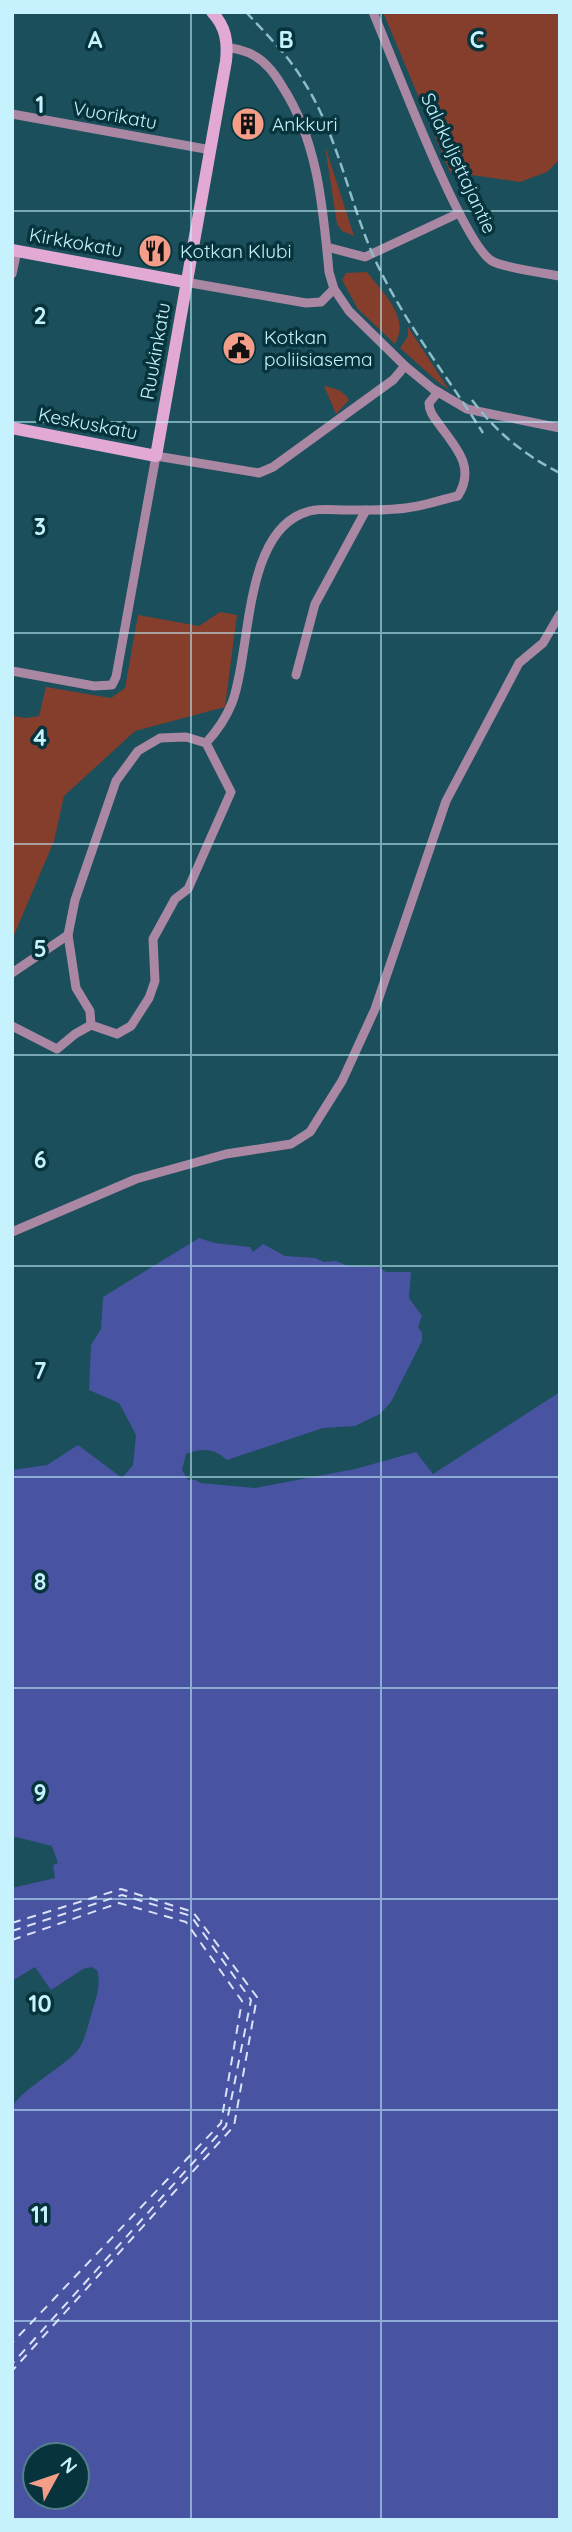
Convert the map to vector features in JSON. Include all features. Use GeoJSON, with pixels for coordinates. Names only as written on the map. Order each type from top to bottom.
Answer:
{"type":"FeatureCollection","features":[{"type":"Feature","properties":{"kind":"main road"},"geometry":{"type":"LineString","coordinates":[[212,12],[221,22],[227,47]]}},
{"type":"Feature","properties":{"kind":"main road","name":"Ruukinkatu"},"geometry":{"type":"LineString","coordinates":[[156,456],[227,47]]}},
{"type":"Feature","properties":{"kind":"main road","name":"Kirkkokatu"},"geometry":{"type":"LineString","coordinates":[[15,251],[186,282]]}},
{"type":"Feature","properties":{"kind":"main road","name":"Keskuskatu"},"geometry":{"type":"LineString","coordinates":[[12,428],[156,456]]}},
{"type":"Feature","properties":{"kind":"street","name":"Salakuljettajantie"},"geometry":{"type":"LineString","coordinates":[[373,12],[459,213],[479,248],[493,262],[560,276]]}},
{"type":"Feature","properties":{"kind":"street"},"geometry":{"type":"LineString","coordinates":[[227,47],[252,54],[261,60],[278,79],[294,104],[311,147],[329,272],[334,289],[349,311],[405,366],[452,401],[475,411],[560,428]]}},
{"type":"Feature","properties":{"kind":"street","name":"Vuorikatu"},"geometry":{"type":"LineString","coordinates":[[12,114],[211,150]]}},
{"type":"Feature","properties":{"kind":"street"},"geometry":{"type":"LineString","coordinates":[[327,247],[365,257],[459,213]]}},
{"type":"Feature","properties":{"kind":"street"},"geometry":{"type":"LineString","coordinates":[[12,274],[15,251]]}},
{"type":"Feature","properties":{"kind":"street","name":"Kirkkokatu"},"geometry":{"type":"LineString","coordinates":[[186,282],[306,303],[321,302],[334,289]]}},
{"type":"Feature","properties":{"kind":"street"},"geometry":{"type":"LineString","coordinates":[[156,456],[258,473],[274,467],[393,380],[405,366]]}},
{"type":"Feature","properties":{"kind":"street"},"geometry":{"type":"LineString","coordinates":[[206,743],[219,729],[233,702],[254,587],[265,554],[278,532],[298,515],[317,508],[411,508],[458,496],[465,484],[467,470],[454,445],[429,411],[429,403],[438,392]]}},
{"type":"Feature","properties":{"kind":"street","name":"Ruukinkatu"},"geometry":{"type":"LineString","coordinates":[[12,671],[94,686],[112,685],[116,677],[156,456]]}},
{"type":"Feature","properties":{"kind":"street"},"geometry":{"type":"LineString","coordinates":[[296,675],[315,604],[366,509]]}},
{"type":"Feature","properties":{"kind":"street"},"geometry":{"type":"LineString","coordinates":[[12,1232],[136,1179],[226,1154],[291,1144],[310,1132],[342,1081],[375,1009],[446,801],[519,663],[543,643],[560,614]]}},
{"type":"Feature","properties":{"kind":"street"},"geometry":{"type":"LineString","coordinates":[[12,1026],[57,1049],[75,1034],[91,1026],[117,1034],[131,1026],[149,998],[155,981],[153,939],[174,899],[188,889],[231,792],[206,743],[186,737],[160,738],[138,751],[116,781],[75,900],[68,935],[76,988],[90,1011],[91,1026]]}},
{"type":"Feature","properties":{"kind":"street"},"geometry":{"type":"LineString","coordinates":[[12,973],[68,935]]}},
{"type":"Feature","properties":{"kind":"shaded area"},"geometry":{"type":"Polygon","coordinates":[[[383,12],[560,12],[560,159],[547,172],[520,182],[450,172],[383,12]]]}},
{"type":"Feature","properties":{"kind":"shaded area"},"geometry":{"type":"Polygon","coordinates":[[[325,146],[354,236],[342,231],[337,224],[325,146]]]}},
{"type":"Feature","properties":{"kind":"shaded area"},"geometry":{"type":"Polygon","coordinates":[[[367,272],[397,315],[399,334],[395,344],[358,309],[342,280],[346,273],[367,272]]]}},
{"type":"Feature","properties":{"kind":"shaded area"},"geometry":{"type":"Polygon","coordinates":[[[408,327],[449,390],[400,348],[408,336],[408,327]]]}},
{"type":"Feature","properties":{"kind":"shaded area"},"geometry":{"type":"Polygon","coordinates":[[[324,386],[338,390],[349,400],[336,414],[324,386]]]}},
{"type":"Feature","properties":{"kind":"shaded area"},"geometry":{"type":"Polygon","coordinates":[[[220,612],[237,615],[225,707],[135,731],[64,796],[54,841],[12,940],[12,716],[39,716],[46,687],[111,698],[125,688],[138,615],[199,626],[220,612]]]}},
{"type":"Feature","properties":{"kind":"water"},"geometry":{"type":"Polygon","coordinates":[[[199,1238],[215,1243],[250,1247],[253,1252],[263,1244],[285,1256],[315,1258],[324,1262],[336,1261],[348,1266],[379,1267],[386,1272],[411,1272],[409,1298],[422,1316],[418,1327],[422,1333],[422,1341],[391,1402],[380,1414],[355,1426],[323,1428],[227,1460],[207,1450],[186,1454],[182,1470],[188,1480],[200,1483],[255,1488],[355,1469],[416,1452],[433,1474],[560,1392],[560,2520],[12,2520],[12,2108],[23,2094],[78,2050],[87,2030],[99,1980],[97,1970],[92,1967],[83,1969],[51,1990],[35,1967],[12,1981],[12,1888],[55,1878],[53,1865],[58,1863],[52,1846],[12,1836],[12,1470],[47,1465],[78,1445],[122,1478],[133,1465],[136,1435],[119,1403],[89,1390],[91,1345],[101,1329],[103,1297],[199,1238]]]}},
{"type":"Feature","properties":{"kind":"ferry route"},"geometry":{"type":"LineString","coordinates":[[12,1923],[121,1889],[193,1912],[257,1997],[234,2126],[12,2371]]}},
{"type":"Feature","properties":{"kind":"ferry route"},"geometry":{"type":"LineString","coordinates":[[12,1931],[122,1895],[191,1916],[251,2000],[226,2126],[12,2364]]}},
{"type":"Feature","properties":{"kind":"ferry route"},"geometry":{"type":"LineString","coordinates":[[12,1940],[119,1903],[186,1922],[242,2001],[221,2123],[12,2343]]}},
{"type":"Feature","properties":{"kind":"railway"},"geometry":{"type":"LineString","coordinates":[[246,12],[277,46],[304,82],[327,127],[380,270],[416,332],[483,433]]}},
{"type":"Feature","properties":{"kind":"railway"},"geometry":{"type":"LineString","coordinates":[[472,400],[512,442],[560,473]]}},
{"type":"Feature","properties":{"kind":"place","name":"Ankkuri"},"geometry":{"type":"Point","coordinates":[248,124]}},
{"type":"Feature","properties":{"kind":"place","name":"Kotkan Klubi"},"geometry":{"type":"Point","coordinates":[155,251]}},
{"type":"Feature","properties":{"kind":"place","name":"Kotkan poliisiasema"},"geometry":{"type":"Point","coordinates":[239,348]}}]}
